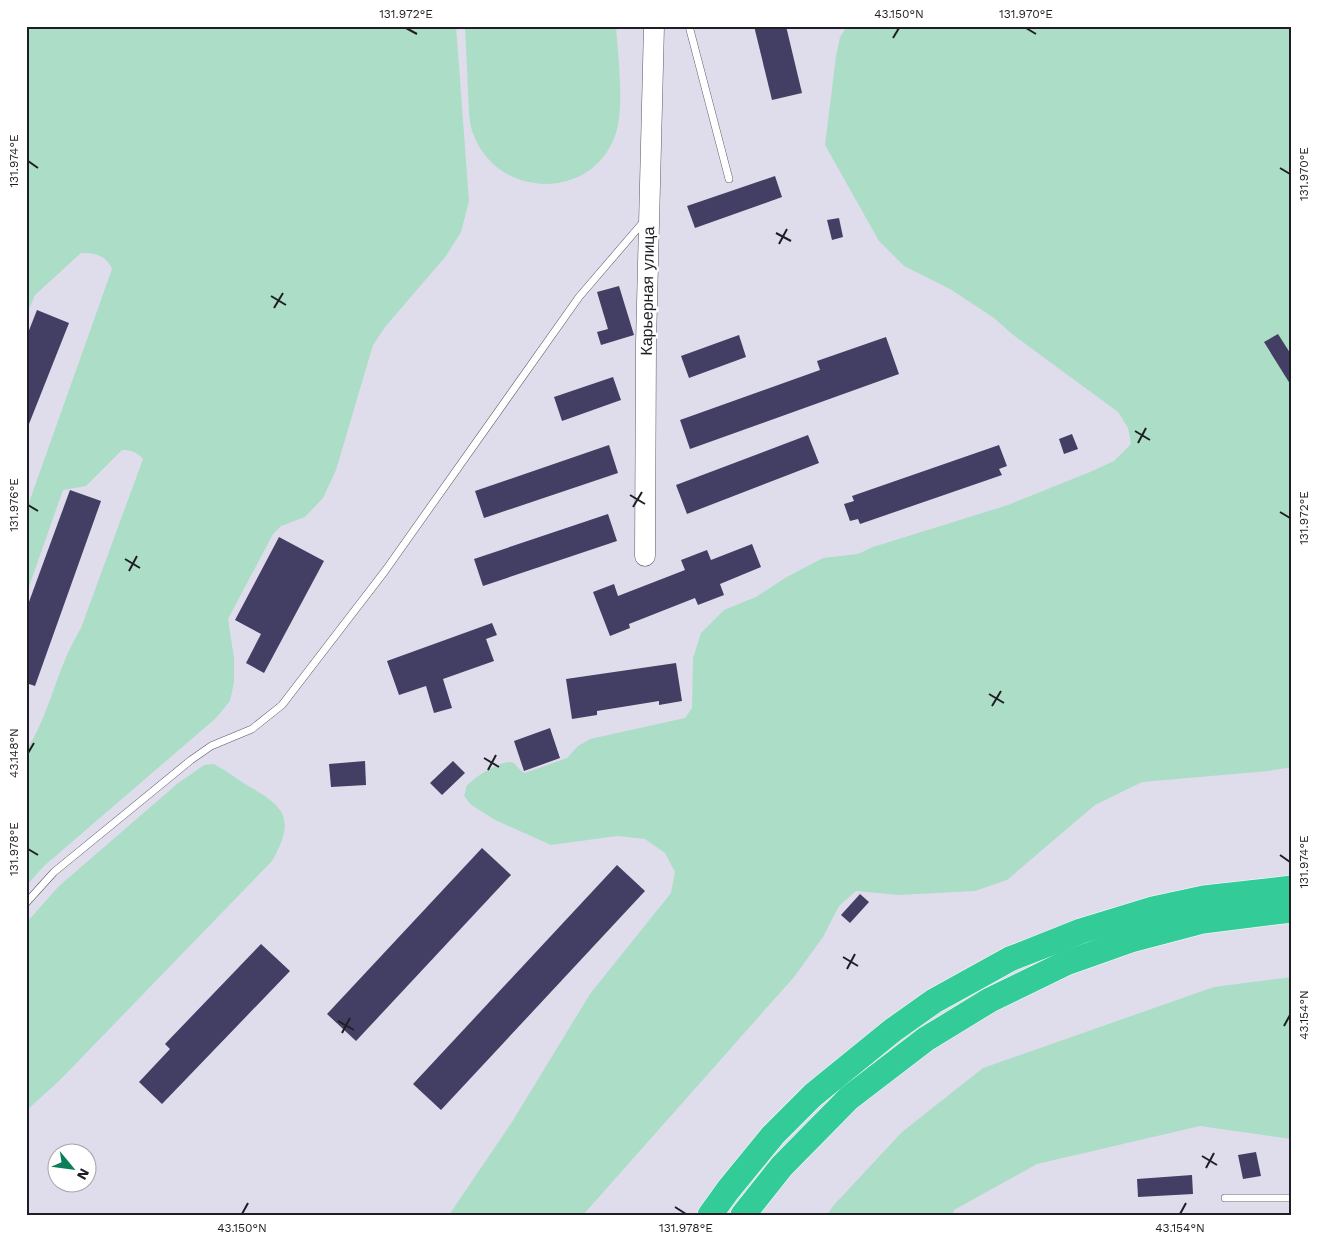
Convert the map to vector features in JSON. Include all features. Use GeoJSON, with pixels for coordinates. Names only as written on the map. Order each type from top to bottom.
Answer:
{"type":"FeatureCollection","features":[{"type":"Feature","properties":{"kind":"highway"},"geometry":{"type":"LineString","coordinates":[[710,1215],[773,1135],[813,1095],[893,1030],[934,1001],[1010,959],[1081,931],[1153,909],[1204,898],[1292,888]]}},
{"type":"Feature","properties":{"kind":"highway"},"geometry":{"type":"LineString","coordinates":[[743,1215],[782,1166],[849,1098],[926,1039],[990,1000],[1066,963],[1132,940],[1203,921],[1292,910]]}},
{"type":"Feature","properties":{"kind":"street","name":"Карьерная улица"},"geometry":{"type":"LineString","coordinates":[[645,556],[649,216],[654,26]]}},
{"type":"Feature","properties":{"kind":"lane"},"geometry":{"type":"LineString","coordinates":[[689,26],[729,179]]}},
{"type":"Feature","properties":{"kind":"lane"},"geometry":{"type":"LineString","coordinates":[[26,903],[54,872],[191,760],[211,746],[252,729],[282,705],[385,571],[579,296],[649,216]]}},
{"type":"Feature","properties":{"kind":"lane"},"geometry":{"type":"LineString","coordinates":[[1225,1198],[1292,1198]]}},
{"type":"Feature","properties":{"kind":"green space"},"geometry":{"type":"Polygon","coordinates":[[[26,26],[456,26],[469,201],[461,232],[446,256],[385,327],[373,345],[336,470],[323,498],[305,517],[281,526],[273,534],[228,619],[234,658],[234,682],[230,701],[216,718],[44,866],[26,886],[26,751],[44,716],[67,655],[81,628],[143,459],[134,452],[122,450],[86,486],[63,490],[26,595],[26,511],[112,269],[110,264],[100,256],[81,253],[35,295],[26,316],[26,26]]]}},
{"type":"Feature","properties":{"kind":"green space"},"geometry":{"type":"Polygon","coordinates":[[[465,26],[616,26],[620,112],[615,136],[603,157],[586,172],[566,181],[545,184],[523,181],[503,172],[486,157],[474,136],[470,120],[465,26]]]}},
{"type":"Feature","properties":{"kind":"green space"},"geometry":{"type":"Polygon","coordinates":[[[847,26],[1292,26],[1292,767],[1269,771],[1142,782],[1095,805],[1007,880],[975,891],[899,895],[856,891],[839,906],[823,937],[794,977],[583,1215],[449,1215],[512,1122],[590,994],[671,893],[675,872],[665,853],[645,839],[617,836],[551,845],[495,820],[470,804],[464,795],[466,787],[486,771],[505,762],[513,763],[525,773],[567,758],[578,746],[590,739],[685,718],[692,708],[693,658],[701,633],[724,610],[756,597],[785,578],[823,558],[858,554],[873,547],[1008,505],[1114,461],[1131,444],[1128,428],[1118,412],[1012,334],[994,318],[950,289],[904,266],[879,241],[825,145],[836,56],[840,37],[847,26]]]}},
{"type":"Feature","properties":{"kind":"green space"},"geometry":{"type":"Polygon","coordinates":[[[214,764],[273,802],[284,817],[283,836],[272,861],[60,1080],[26,1111],[26,923],[59,886],[177,784],[204,765],[214,764]]]}},
{"type":"Feature","properties":{"kind":"green space"},"geometry":{"type":"Polygon","coordinates":[[[1292,977],[1292,1139],[1200,1126],[1037,1164],[954,1210],[952,1215],[827,1215],[833,1206],[902,1132],[983,1068],[1214,987],[1292,977]]]}},
{"type":"Feature","properties":{"kind":"building"},"geometry":{"type":"Polygon","coordinates":[[[754,26],[786,26],[802,93],[772,100],[754,26]]]}},
{"type":"Feature","properties":{"kind":"building"},"geometry":{"type":"Polygon","coordinates":[[[775,176],[782,197],[695,228],[687,206],[775,176]]]}},
{"type":"Feature","properties":{"kind":"building"},"geometry":{"type":"Polygon","coordinates":[[[839,218],[843,237],[832,240],[827,220],[839,218]]]}},
{"type":"Feature","properties":{"kind":"building"},"geometry":{"type":"Polygon","coordinates":[[[619,286],[634,335],[601,345],[597,332],[608,329],[597,292],[619,286]]]}},
{"type":"Feature","properties":{"kind":"building"},"geometry":{"type":"Polygon","coordinates":[[[37,310],[69,323],[27,429],[26,338],[37,310]]]}},
{"type":"Feature","properties":{"kind":"building"},"geometry":{"type":"Polygon","coordinates":[[[1278,334],[1292,356],[1292,387],[1264,342],[1278,334]]]}},
{"type":"Feature","properties":{"kind":"building"},"geometry":{"type":"Polygon","coordinates":[[[739,335],[746,357],[689,378],[681,356],[739,335]]]}},
{"type":"Feature","properties":{"kind":"building"},"geometry":{"type":"Polygon","coordinates":[[[886,337],[899,374],[690,449],[680,420],[820,370],[817,361],[886,337]]]}},
{"type":"Feature","properties":{"kind":"building"},"geometry":{"type":"Polygon","coordinates":[[[613,377],[621,400],[562,421],[554,397],[613,377]]]}},
{"type":"Feature","properties":{"kind":"building"},"geometry":{"type":"Polygon","coordinates":[[[1072,434],[1078,449],[1064,454],[1059,439],[1072,434]]]}},
{"type":"Feature","properties":{"kind":"building"},"geometry":{"type":"Polygon","coordinates":[[[808,435],[819,463],[687,514],[676,485],[808,435]]]}},
{"type":"Feature","properties":{"kind":"building"},"geometry":{"type":"Polygon","coordinates":[[[609,445],[618,473],[484,518],[475,491],[609,445]]]}},
{"type":"Feature","properties":{"kind":"building"},"geometry":{"type":"Polygon","coordinates":[[[999,445],[1007,466],[999,469],[1002,475],[860,524],[858,519],[850,521],[844,504],[854,501],[852,496],[999,445]]]}},
{"type":"Feature","properties":{"kind":"building"},"geometry":{"type":"Polygon","coordinates":[[[70,490],[101,501],[35,686],[26,683],[26,610],[70,490]]]}},
{"type":"Feature","properties":{"kind":"building"},"geometry":{"type":"Polygon","coordinates":[[[608,514],[617,541],[483,586],[474,559],[608,514]]]}},
{"type":"Feature","properties":{"kind":"building"},"geometry":{"type":"Polygon","coordinates":[[[279,537],[324,561],[264,673],[246,663],[261,634],[235,620],[279,537]]]}},
{"type":"Feature","properties":{"kind":"building"},"geometry":{"type":"Polygon","coordinates":[[[752,544],[761,567],[720,584],[724,595],[698,605],[695,598],[629,624],[630,628],[610,636],[593,592],[614,584],[618,596],[685,570],[681,560],[707,550],[711,560],[752,544]]]}},
{"type":"Feature","properties":{"kind":"building"},"geometry":{"type":"Polygon","coordinates":[[[492,623],[497,635],[486,639],[494,661],[443,679],[452,708],[434,713],[426,686],[399,695],[387,661],[492,623]]]}},
{"type":"Feature","properties":{"kind":"building"},"geometry":{"type":"Polygon","coordinates":[[[676,663],[682,701],[659,705],[659,701],[597,711],[597,715],[572,719],[566,679],[676,663]]]}},
{"type":"Feature","properties":{"kind":"building"},"geometry":{"type":"Polygon","coordinates":[[[550,728],[560,758],[524,771],[514,741],[550,728]]]}},
{"type":"Feature","properties":{"kind":"building"},"geometry":{"type":"Polygon","coordinates":[[[365,761],[366,785],[331,787],[329,764],[365,761]]]}},
{"type":"Feature","properties":{"kind":"building"},"geometry":{"type":"Polygon","coordinates":[[[453,761],[465,773],[442,795],[430,783],[453,761]]]}},
{"type":"Feature","properties":{"kind":"building"},"geometry":{"type":"Polygon","coordinates":[[[482,848],[511,875],[356,1041],[327,1014],[482,848]]]}},
{"type":"Feature","properties":{"kind":"building"},"geometry":{"type":"Polygon","coordinates":[[[617,865],[645,891],[441,1110],[413,1084],[617,865]]]}},
{"type":"Feature","properties":{"kind":"building"},"geometry":{"type":"Polygon","coordinates":[[[860,894],[869,902],[850,923],[841,915],[860,894]]]}},
{"type":"Feature","properties":{"kind":"building"},"geometry":{"type":"Polygon","coordinates":[[[261,944],[290,971],[162,1104],[139,1082],[170,1049],[165,1044],[261,944]]]}},
{"type":"Feature","properties":{"kind":"building"},"geometry":{"type":"Polygon","coordinates":[[[1256,1152],[1261,1176],[1243,1179],[1238,1155],[1256,1152]]]}},
{"type":"Feature","properties":{"kind":"building"},"geometry":{"type":"Polygon","coordinates":[[[1192,1175],[1193,1194],[1138,1197],[1137,1179],[1192,1175]]]}}]}
